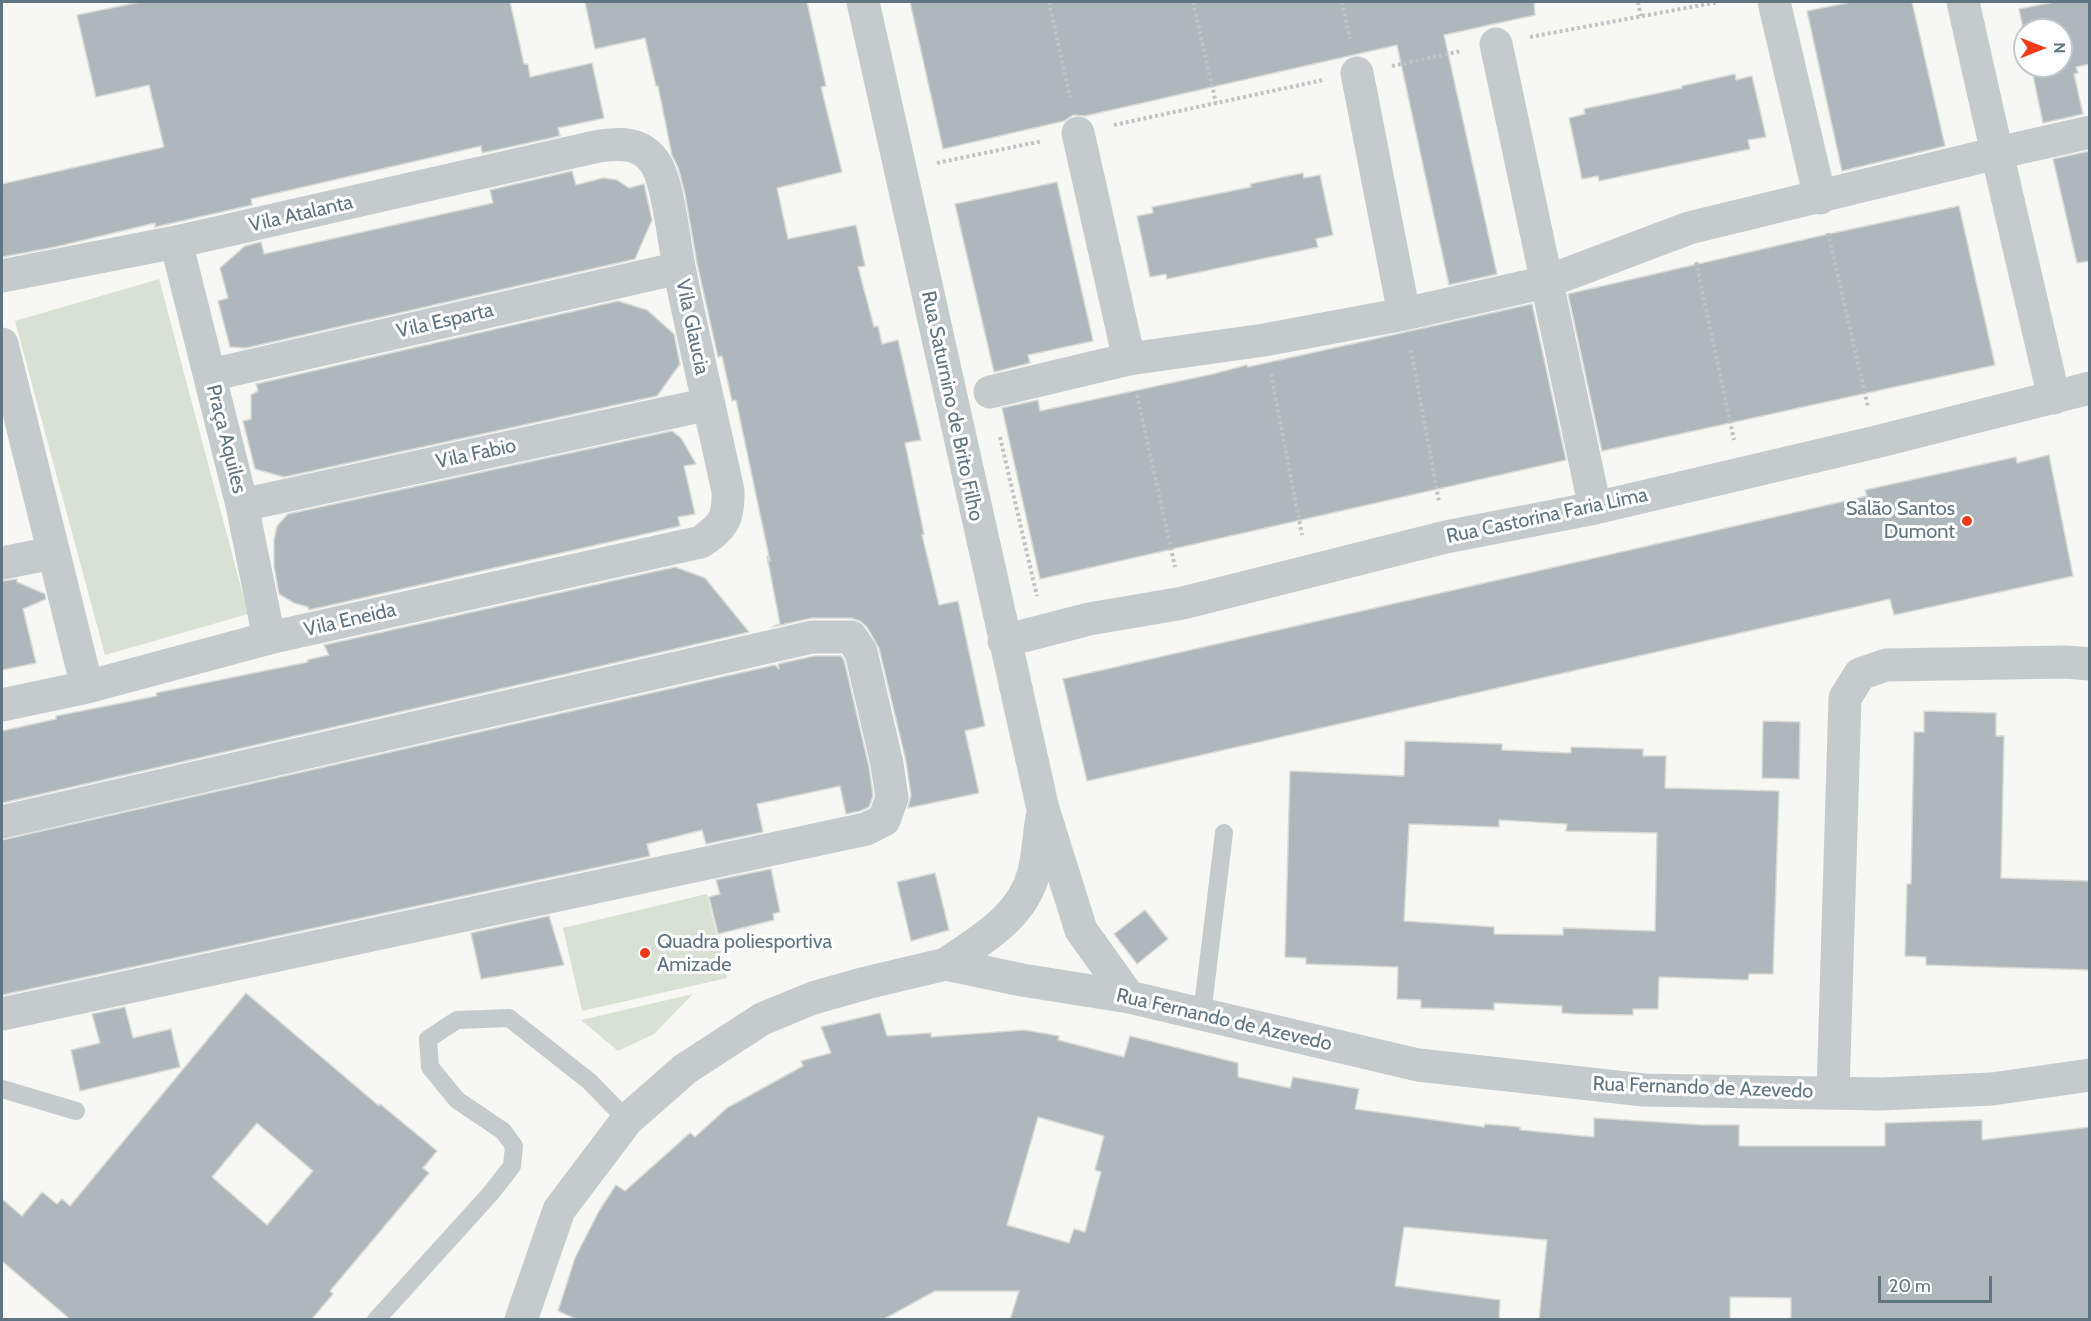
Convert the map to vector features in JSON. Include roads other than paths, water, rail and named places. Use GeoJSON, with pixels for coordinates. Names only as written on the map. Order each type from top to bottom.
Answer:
{"type":"FeatureCollection","features":[{"type":"Feature","properties":{"kind":"street","name":"Rua Saturnino de Brito Filho"},"geometry":{"type":"LineString","coordinates":[[862,2],[1043,809],[1081,930],[1129,997]]}},
{"type":"Feature","properties":{"kind":"street"},"geometry":{"type":"LineString","coordinates":[[1774,2],[1820,198]]}},
{"type":"Feature","properties":{"kind":"street"},"geometry":{"type":"LineString","coordinates":[[1963,2],[2054,398]]}},
{"type":"Feature","properties":{"kind":"street"},"geometry":{"type":"LineString","coordinates":[[1496,44],[1595,508]]}},
{"type":"Feature","properties":{"kind":"street"},"geometry":{"type":"LineString","coordinates":[[1357,73],[1404,314]]}},
{"type":"Feature","properties":{"kind":"street"},"geometry":{"type":"LineString","coordinates":[[990,392],[1129,360],[1264,340],[1404,314],[1546,282],[1689,228],[2090,132]]}},
{"type":"Feature","properties":{"kind":"street"},"geometry":{"type":"LineString","coordinates":[[1078,133],[1129,360]]}},
{"type":"Feature","properties":{"kind":"street","name":"Vila Glaucia"},"geometry":{"type":"LineString","coordinates":[[599,146],[622,143],[642,150],[656,164],[663,181],[728,491],[729,510],[720,526],[701,542]]}},
{"type":"Feature","properties":{"kind":"street","name":"Vila Atalanta"},"geometry":{"type":"LineString","coordinates":[[2,276],[176,242],[599,146]]}},
{"type":"Feature","properties":{"kind":"street","name":"Praça Aquiles"},"geometry":{"type":"LineString","coordinates":[[176,242],[242,505],[269,638]]}},
{"type":"Feature","properties":{"kind":"street","name":"Vila Esparta"},"geometry":{"type":"LineString","coordinates":[[210,375],[680,268]]}},
{"type":"Feature","properties":{"kind":"street"},"geometry":{"type":"LineString","coordinates":[[2,345],[10,422],[52,553],[87,687]]}},
{"type":"Feature","properties":{"kind":"street","name":"Rua Castorina Faria Lima"},"geometry":{"type":"LineString","coordinates":[[1004,641],[1089,619],[1183,603],[1446,537],[1595,508],[1876,442],[2090,388]]}},
{"type":"Feature","properties":{"kind":"street","name":"Vila Fabio"},"geometry":{"type":"LineString","coordinates":[[242,505],[709,404]]}},
{"type":"Feature","properties":{"kind":"street","name":"Vila Eneida"},"geometry":{"type":"LineString","coordinates":[[2,705],[87,687],[269,638],[701,542]]}},
{"type":"Feature","properties":{"kind":"street"},"geometry":{"type":"LineString","coordinates":[[2,563],[52,553]]}},
{"type":"Feature","properties":{"kind":"street"},"geometry":{"type":"LineString","coordinates":[[2,822],[812,638],[851,638],[861,652],[887,764],[892,798],[884,820],[866,829],[2,1014]]}},
{"type":"Feature","properties":{"kind":"street"},"geometry":{"type":"LineString","coordinates":[[1833,1093],[1845,698],[1860,674],[1886,664],[2082,660]]}},
{"type":"Feature","properties":{"kind":"street","name":"Rua Saturnino de Brito Filho"},"geometry":{"type":"LineString","coordinates":[[946,964],[991,933],[1020,905],[1034,874],[1043,809]]}},
{"type":"Feature","properties":{"kind":"street","name":"Rua Fernando de Azevedo"},"geometry":{"type":"LineString","coordinates":[[521,1320],[559,1210],[627,1120],[685,1069],[762,1019],[813,998],[946,964],[1022,980],[1129,997],[1418,1065],[1644,1090],[1881,1094],[1992,1089],[2090,1075]]}},
{"type":"Feature","properties":{"kind":"lane"},"geometry":{"type":"LineString","coordinates":[[1202,1014],[1224,833]]}},
{"type":"Feature","properties":{"kind":"lane"},"geometry":{"type":"LineString","coordinates":[[376,1320],[491,1193],[512,1166],[514,1146],[503,1131],[457,1100],[430,1067],[428,1039],[457,1020],[509,1018],[589,1082],[627,1120]]}},
{"type":"Feature","properties":{"kind":"lane"},"geometry":{"type":"LineString","coordinates":[[2,1089],[76,1112]]}},
{"type":"Feature","properties":{"kind":"place","name":"Salão Santos Dumont"},"geometry":{"type":"Point","coordinates":[1967,521]}},
{"type":"Feature","properties":{"kind":"place","name":"Quadra poliesportiva Amizade"},"geometry":{"type":"Point","coordinates":[645,953]}}]}
